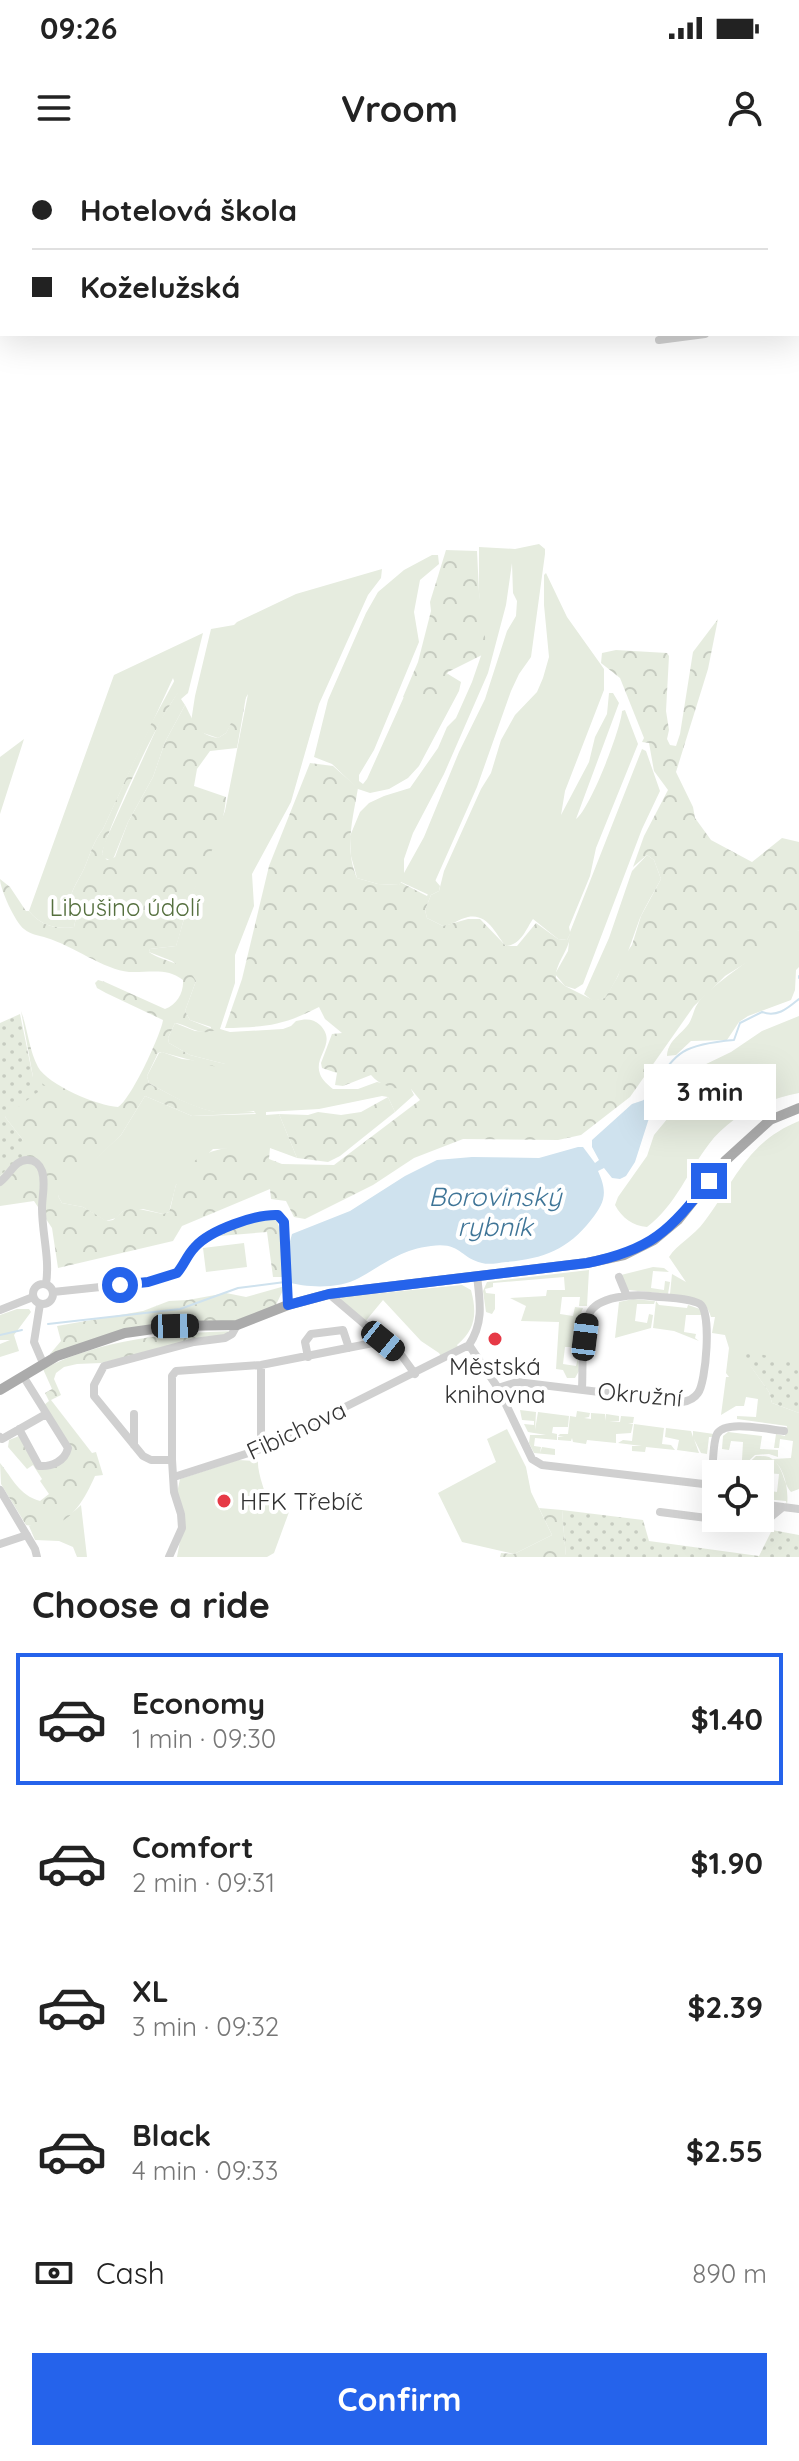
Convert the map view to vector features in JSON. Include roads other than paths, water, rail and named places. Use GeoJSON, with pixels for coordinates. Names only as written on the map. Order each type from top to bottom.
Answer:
{"type":"FeatureCollection","features":[{"type":"Feature","properties":{"kind":"main road"},"geometry":{"type":"LineString","coordinates":[[0,1390],[43,1363],[125,1333],[175,1326],[237,1325],[288,1305],[329,1294],[587,1263],[624,1255],[654,1240],[678,1220],[725,1161],[770,1120],[799,1108]]}},
{"type":"Feature","properties":{"kind":"street"},"geometry":{"type":"LineString","coordinates":[[659,340],[690,336]]}},
{"type":"Feature","properties":{"kind":"street"},"geometry":{"type":"LineString","coordinates":[[0,1182],[16,1163],[28,1159],[37,1162],[41,1168],[48,1265],[46,1284],[53,1292]]}},
{"type":"Feature","properties":{"kind":"street"},"geometry":{"type":"LineString","coordinates":[[53,1292],[148,1282],[177,1273],[192,1249],[203,1239],[266,1214],[278,1215],[284,1222],[288,1305]]}},
{"type":"Feature","properties":{"kind":"street"},"geometry":{"type":"LineString","coordinates":[[477,1276],[481,1317],[469,1345],[498,1388],[532,1459],[537,1463],[702,1484]]}},
{"type":"Feature","properties":{"kind":"street"},"geometry":{"type":"LineString","coordinates":[[619,1277],[626,1294]]}},
{"type":"Feature","properties":{"kind":"street"},"geometry":{"type":"LineString","coordinates":[[43,1363],[34,1342],[35,1287],[46,1284]]}},
{"type":"Feature","properties":{"kind":"street"},"geometry":{"type":"LineString","coordinates":[[0,1310],[36,1300],[50,1301],[53,1292]]}},
{"type":"Feature","properties":{"kind":"street"},"geometry":{"type":"LineString","coordinates":[[329,1294],[402,1356],[415,1374]]}},
{"type":"Feature","properties":{"kind":"street","name":"Okružní"},"geometry":{"type":"LineString","coordinates":[[498,1388],[517,1382],[682,1402],[697,1395],[701,1388],[708,1323],[706,1312],[699,1304],[689,1301],[626,1294],[590,1311],[582,1389]]}},
{"type":"Feature","properties":{"kind":"street"},"geometry":{"type":"LineString","coordinates":[[172,1460],[151,1460],[134,1446],[94,1396],[94,1385],[104,1366],[194,1342],[225,1338],[232,1334],[237,1325]]}},
{"type":"Feature","properties":{"kind":"street"},"geometry":{"type":"LineString","coordinates":[[308,1357],[305,1342],[311,1334],[343,1330],[349,1348]]}},
{"type":"Feature","properties":{"kind":"street"},"geometry":{"type":"LineString","coordinates":[[169,1557],[182,1528],[174,1492],[172,1460],[172,1376],[176,1371],[261,1365],[383,1341]]}},
{"type":"Feature","properties":{"kind":"street","name":"Fibichova"},"geometry":{"type":"LineString","coordinates":[[174,1477],[261,1449],[469,1345]]}},
{"type":"Feature","properties":{"kind":"street"},"geometry":{"type":"LineString","coordinates":[[261,1365],[261,1449]]}},
{"type":"Feature","properties":{"kind":"street"},"geometry":{"type":"LineString","coordinates":[[19,1429],[39,1466],[61,1461],[66,1455],[68,1448],[23,1376]]}},
{"type":"Feature","properties":{"kind":"street"},"geometry":{"type":"LineString","coordinates":[[0,1437],[2,1439],[46,1414]]}},
{"type":"Feature","properties":{"kind":"street"},"geometry":{"type":"LineString","coordinates":[[134,1414],[134,1446]]}},
{"type":"Feature","properties":{"kind":"street"},"geometry":{"type":"LineString","coordinates":[[714,1460],[717,1434],[724,1427],[735,1425],[784,1431]]}},
{"type":"Feature","properties":{"kind":"street"},"geometry":{"type":"LineString","coordinates":[[0,1490],[37,1557]]}},
{"type":"Feature","properties":{"kind":"street"},"geometry":{"type":"LineString","coordinates":[[774,1506],[799,1509]]}},
{"type":"Feature","properties":{"kind":"street"},"geometry":{"type":"LineString","coordinates":[[774,1514],[783,1507]]}},
{"type":"Feature","properties":{"kind":"street"},"geometry":{"type":"LineString","coordinates":[[660,1512],[702,1516]]}},
{"type":"Feature","properties":{"kind":"street"},"geometry":{"type":"LineString","coordinates":[[0,1544],[27,1535]]}},
{"type":"Feature","properties":{"kind":"water","name":"Borovinský rybník"},"geometry":{"type":"Polygon","coordinates":[[[644,1100],[650,1115],[635,1162],[626,1176],[620,1179],[612,1178],[604,1168],[598,1171],[604,1191],[599,1208],[582,1230],[563,1246],[519,1261],[488,1264],[474,1261],[449,1246],[431,1246],[402,1254],[343,1284],[314,1286],[287,1282],[291,1277],[289,1245],[292,1234],[350,1211],[405,1176],[437,1160],[539,1158],[578,1147],[583,1147],[595,1163],[599,1160],[592,1140],[632,1104],[644,1100]]]}},
{"type":"Feature","properties":{"kind":"waterway"},"geometry":{"type":"LineString","coordinates":[[644,1101],[678,1055],[699,1045],[734,1040],[740,1023],[762,1012],[773,1014],[782,1011],[799,999]]}},
{"type":"Feature","properties":{"kind":"waterway"},"geometry":{"type":"LineString","coordinates":[[48,1324],[180,1309],[238,1288],[285,1282]]}},
{"type":"Feature","properties":{"kind":"waterway"},"geometry":{"type":"LineString","coordinates":[[0,1335],[22,1330]]}},
{"type":"Feature","properties":{"kind":"place","name":"Městská knihovna"},"geometry":{"type":"Point","coordinates":[495,1339]}},
{"type":"Feature","properties":{"kind":"place","name":"HFK Třebíč"},"geometry":{"type":"Point","coordinates":[224,1501]}},
{"type":"Feature","properties":{"kind":"park label","name":"Libušino údolí"},"geometry":{"type":"Point","coordinates":[125,907]}}]}
